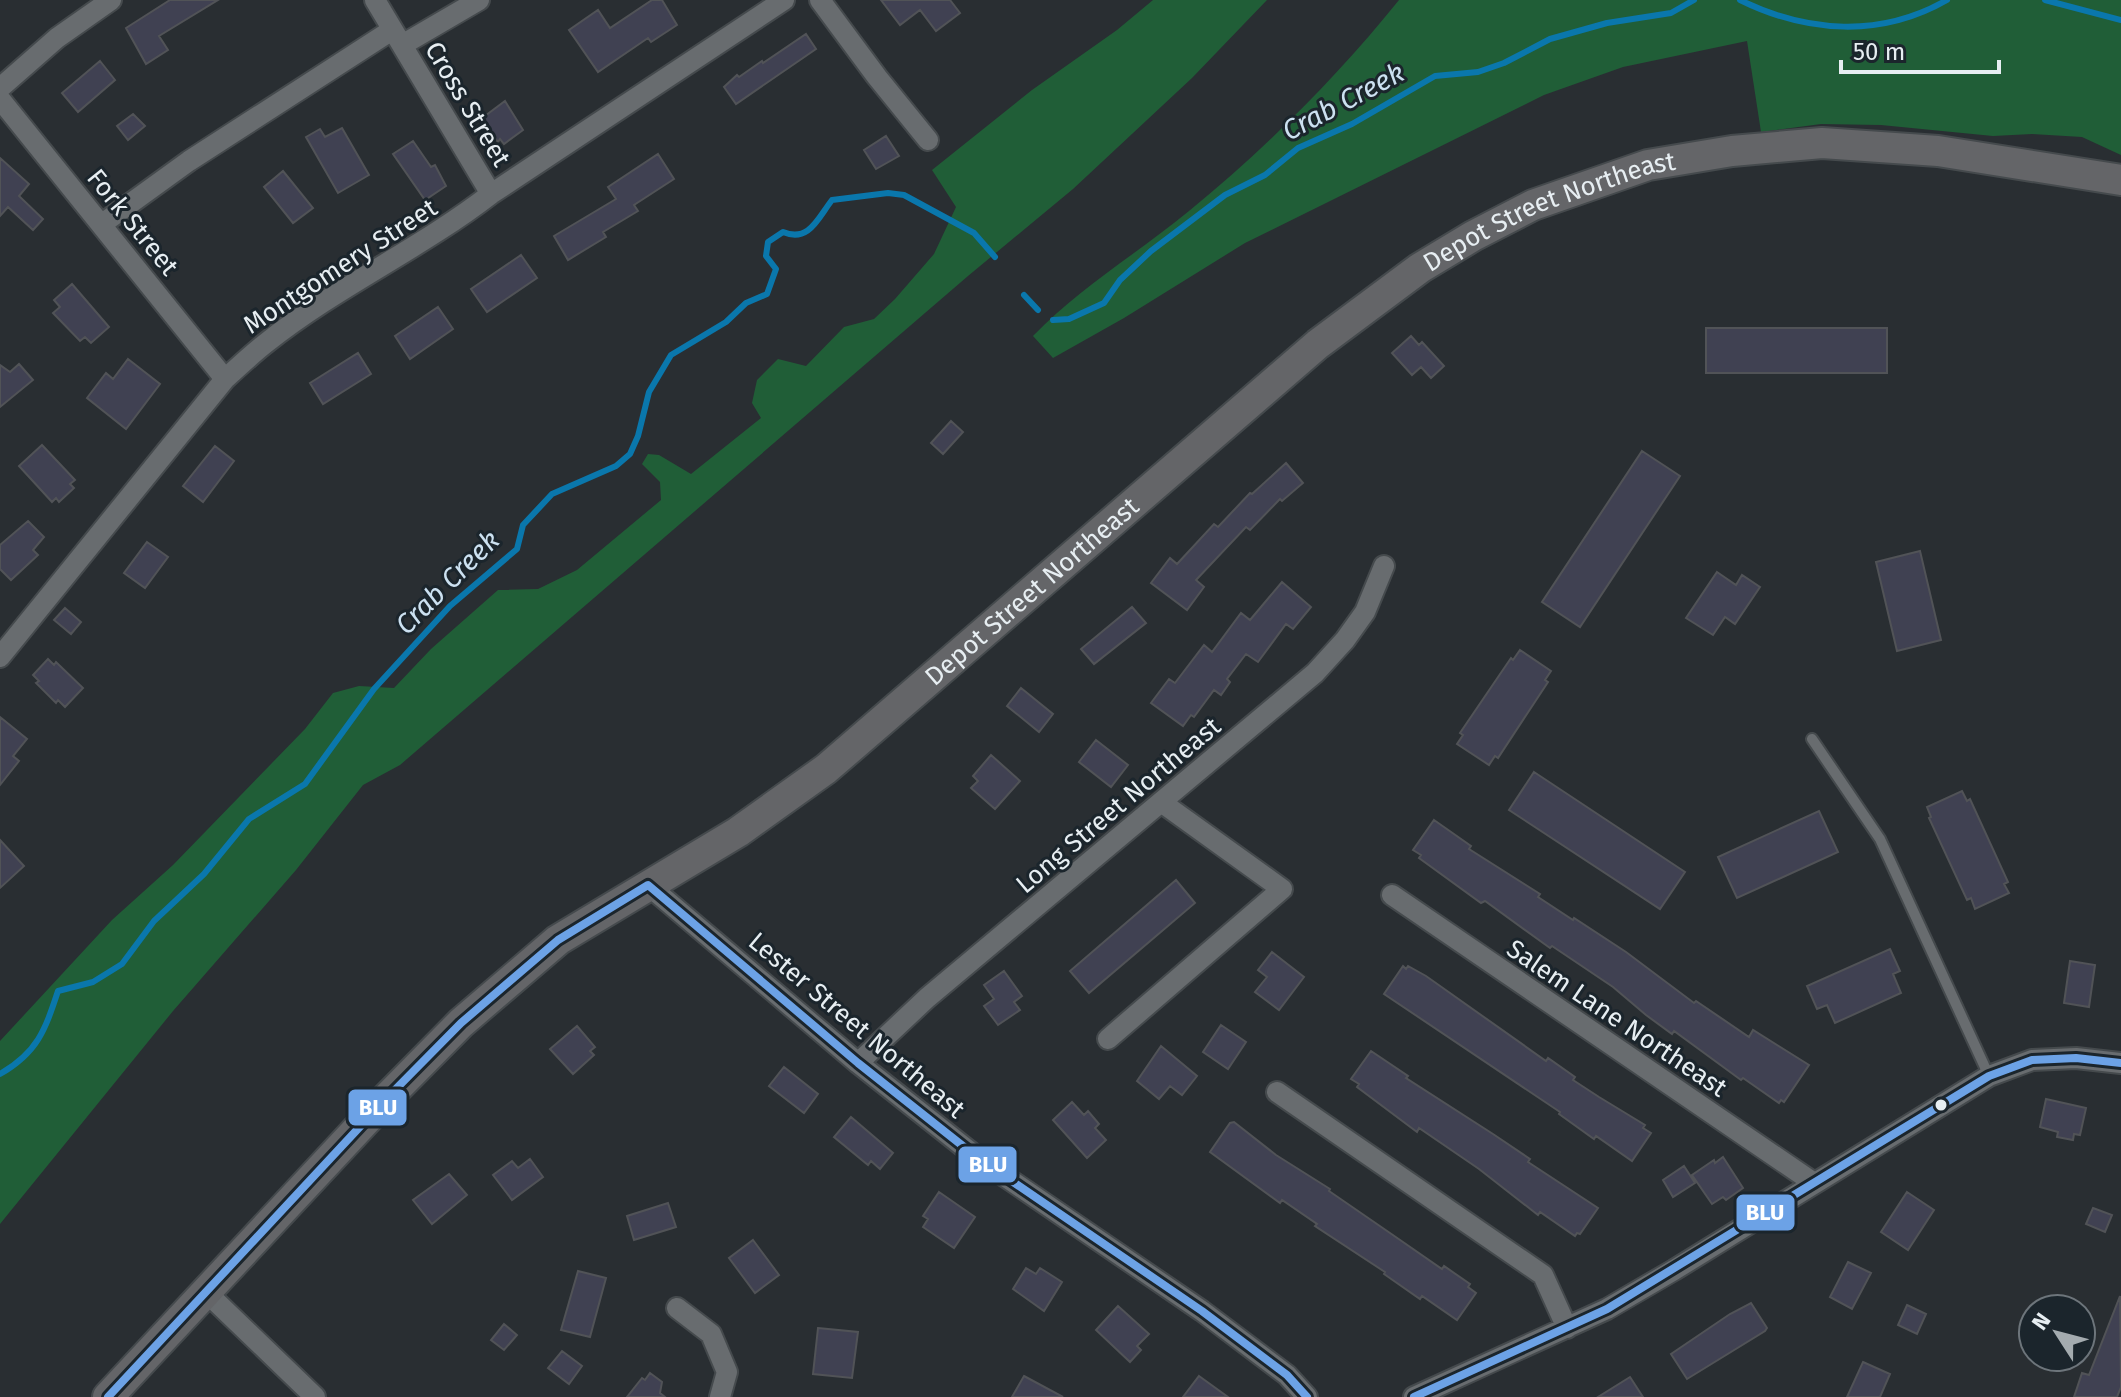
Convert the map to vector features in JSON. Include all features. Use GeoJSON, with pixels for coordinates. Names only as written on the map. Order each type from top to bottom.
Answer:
{"type":"FeatureCollection","features":[{"type":"Feature","properties":{"kind":"main road","name":"Depot Street Northeast"},"geometry":{"type":"LineString","coordinates":[[108,1397],[382,1103],[461,1023],[558,940],[738,832],[826,769],[1318,344],[1420,268],[1533,205],[1648,165],[1732,151],[1822,143],[1938,151],[2121,180]]}},
{"type":"Feature","properties":{"kind":"street"},"geometry":{"type":"LineString","coordinates":[[0,88],[57,38],[111,0]]}},
{"type":"Feature","properties":{"kind":"street","name":"Cross Street"},"geometry":{"type":"LineString","coordinates":[[375,0],[491,194]]}},
{"type":"Feature","properties":{"kind":"street"},"geometry":{"type":"LineString","coordinates":[[102,224],[189,161],[397,37],[479,0]]}},
{"type":"Feature","properties":{"kind":"street","name":"Montgomery Street"},"geometry":{"type":"LineString","coordinates":[[0,657],[225,379],[268,341],[455,222],[491,194],[784,0]]}},
{"type":"Feature","properties":{"kind":"street"},"geometry":{"type":"LineString","coordinates":[[820,0],[928,140]]}},
{"type":"Feature","properties":{"kind":"street","name":"Fork Street"},"geometry":{"type":"LineString","coordinates":[[0,99],[225,379]]}},
{"type":"Feature","properties":{"kind":"street","name":"Long Street Northeast"},"geometry":{"type":"LineString","coordinates":[[858,1063],[927,998],[1315,673],[1365,612],[1384,566]]}},
{"type":"Feature","properties":{"kind":"street"},"geometry":{"type":"LineString","coordinates":[[1108,1039],[1282,889],[1161,802]]}},
{"type":"Feature","properties":{"kind":"street","name":"Lester Street Northeast"},"geometry":{"type":"LineString","coordinates":[[648,885],[858,1063],[978,1158],[1202,1311],[1287,1375],[1307,1397]]}},
{"type":"Feature","properties":{"kind":"street","name":"Salem Lane Northeast"},"geometry":{"type":"LineString","coordinates":[[1392,895],[1814,1183]]}},
{"type":"Feature","properties":{"kind":"street"},"geometry":{"type":"LineString","coordinates":[[1414,1397],[1567,1328],[1674,1270],[1989,1076],[2032,1060],[2076,1058],[2121,1063]]}},
{"type":"Feature","properties":{"kind":"street"},"geometry":{"type":"LineString","coordinates":[[1277,1092],[1543,1275],[1567,1328]]}},
{"type":"Feature","properties":{"kind":"street"},"geometry":{"type":"LineString","coordinates":[[206,1292],[315,1397]]}},
{"type":"Feature","properties":{"kind":"street"},"geometry":{"type":"LineString","coordinates":[[677,1308],[711,1334],[727,1372],[720,1397]]}},
{"type":"Feature","properties":{"kind":"lane"},"geometry":{"type":"LineString","coordinates":[[1812,739],[1880,839],[1989,1076]]}},
{"type":"Feature","properties":{"kind":"green space"},"geometry":{"type":"Polygon","coordinates":[[[1153,0],[1267,0],[1192,78],[1073,189],[400,765],[363,785],[296,870],[173,1011],[0,1224],[0,1041],[112,920],[173,865],[305,729],[333,693],[359,686],[394,688],[431,649],[498,590],[538,589],[577,570],[661,500],[660,482],[642,464],[648,454],[659,455],[691,474],[761,418],[752,403],[757,380],[778,359],[806,366],[844,327],[874,319],[934,254],[956,207],[932,170],[1032,90],[1117,30],[1153,0]]]}},
{"type":"Feature","properties":{"kind":"green space"},"geometry":{"type":"Polygon","coordinates":[[[1399,0],[2121,0],[2121,155],[2082,137],[2032,134],[1993,136],[1881,125],[1821,124],[1761,132],[1747,41],[1623,67],[1544,95],[1245,243],[1053,358],[1033,336],[1089,286],[1189,211],[1246,162],[1326,84],[1399,0]]]}},
{"type":"Feature","properties":{"kind":"building"},"geometry":{"type":"Polygon","coordinates":[[[170,0],[218,0],[159,36],[168,50],[146,64],[126,28],[170,0]]]}},
{"type":"Feature","properties":{"kind":"building"},"geometry":{"type":"Polygon","coordinates":[[[652,0],[662,0],[677,25],[651,42],[648,38],[598,72],[569,30],[598,10],[610,28],[652,0]]]}},
{"type":"Feature","properties":{"kind":"building"},"geometry":{"type":"Polygon","coordinates":[[[881,0],[950,0],[960,13],[936,31],[920,10],[900,25],[881,0]]]}},
{"type":"Feature","properties":{"kind":"building"},"geometry":{"type":"Polygon","coordinates":[[[806,34],[816,49],[736,104],[724,87],[737,75],[739,77],[763,63],[806,34]]]}},
{"type":"Feature","properties":{"kind":"building"},"geometry":{"type":"Polygon","coordinates":[[[100,61],[115,80],[78,112],[62,93],[100,61]]]}},
{"type":"Feature","properties":{"kind":"building"},"geometry":{"type":"Polygon","coordinates":[[[505,101],[523,130],[504,144],[500,139],[498,142],[481,119],[505,101]]]}},
{"type":"Feature","properties":{"kind":"building"},"geometry":{"type":"Polygon","coordinates":[[[133,114],[145,126],[128,140],[117,126],[133,114]]]}},
{"type":"Feature","properties":{"kind":"building"},"geometry":{"type":"Polygon","coordinates":[[[342,128],[369,175],[338,193],[306,137],[320,129],[325,137],[342,128]]]}},
{"type":"Feature","properties":{"kind":"building"},"geometry":{"type":"Polygon","coordinates":[[[886,136],[899,156],[876,169],[864,150],[886,136]]]}},
{"type":"Feature","properties":{"kind":"building"},"geometry":{"type":"Polygon","coordinates":[[[413,141],[431,167],[435,165],[446,186],[425,200],[393,154],[413,141]]]}},
{"type":"Feature","properties":{"kind":"building"},"geometry":{"type":"Polygon","coordinates":[[[658,154],[674,179],[634,205],[638,211],[603,232],[606,237],[568,260],[554,236],[616,199],[608,187],[658,154]]]}},
{"type":"Feature","properties":{"kind":"building"},"geometry":{"type":"Polygon","coordinates":[[[0,158],[29,184],[19,196],[43,219],[33,230],[8,207],[0,216],[0,158]]]}},
{"type":"Feature","properties":{"kind":"building"},"geometry":{"type":"Polygon","coordinates":[[[283,171],[313,208],[293,223],[264,187],[283,171]]]}},
{"type":"Feature","properties":{"kind":"building"},"geometry":{"type":"Polygon","coordinates":[[[521,255],[537,278],[487,312],[471,289],[521,255]]]}},
{"type":"Feature","properties":{"kind":"building"},"geometry":{"type":"Polygon","coordinates":[[[72,284],[109,327],[91,343],[85,337],[80,341],[53,313],[60,307],[54,300],[72,284]]]}},
{"type":"Feature","properties":{"kind":"building"},"geometry":{"type":"Polygon","coordinates":[[[438,307],[453,329],[410,359],[395,336],[438,307]]]}},
{"type":"Feature","properties":{"kind":"building"},"geometry":{"type":"Polygon","coordinates":[[[1706,328],[1887,328],[1887,373],[1706,373],[1706,328]]]}},
{"type":"Feature","properties":{"kind":"building"},"geometry":{"type":"Polygon","coordinates":[[[1411,336],[1419,345],[1422,342],[1444,366],[1431,378],[1421,367],[1412,375],[1392,353],[1411,336]]]}},
{"type":"Feature","properties":{"kind":"building"},"geometry":{"type":"Polygon","coordinates":[[[358,353],[371,374],[323,404],[310,383],[358,353]]]}},
{"type":"Feature","properties":{"kind":"building"},"geometry":{"type":"Polygon","coordinates":[[[128,359],[160,384],[126,429],[87,398],[106,373],[113,379],[128,359]]]}},
{"type":"Feature","properties":{"kind":"building"},"geometry":{"type":"Polygon","coordinates":[[[19,364],[33,380],[0,407],[0,365],[10,372],[19,364]]]}},
{"type":"Feature","properties":{"kind":"building"},"geometry":{"type":"Polygon","coordinates":[[[951,421],[963,432],[943,454],[931,443],[951,421]]]}},
{"type":"Feature","properties":{"kind":"building"},"geometry":{"type":"Polygon","coordinates":[[[42,445],[75,480],[70,484],[74,488],[59,502],[56,498],[52,502],[19,466],[42,445]]]}},
{"type":"Feature","properties":{"kind":"building"},"geometry":{"type":"Polygon","coordinates":[[[215,446],[234,461],[203,502],[183,486],[215,446]]]}},
{"type":"Feature","properties":{"kind":"building"},"geometry":{"type":"Polygon","coordinates":[[[1642,451],[1680,476],[1580,627],[1542,602],[1642,451]]]}},
{"type":"Feature","properties":{"kind":"building"},"geometry":{"type":"Polygon","coordinates":[[[1286,463],[1303,483],[1282,501],[1280,499],[1250,530],[1246,527],[1196,580],[1204,587],[1187,610],[1151,583],[1170,558],[1177,564],[1214,524],[1218,527],[1250,493],[1286,463]]]}},
{"type":"Feature","properties":{"kind":"building"},"geometry":{"type":"Polygon","coordinates":[[[28,521],[44,537],[33,550],[38,555],[11,580],[0,569],[0,545],[28,521]]]}},
{"type":"Feature","properties":{"kind":"building"},"geometry":{"type":"Polygon","coordinates":[[[147,542],[168,557],[145,588],[124,573],[147,542]]]}},
{"type":"Feature","properties":{"kind":"building"},"geometry":{"type":"Polygon","coordinates":[[[1920,551],[1941,640],[1897,651],[1876,562],[1920,551]]]}},
{"type":"Feature","properties":{"kind":"building"},"geometry":{"type":"Polygon","coordinates":[[[1717,572],[1736,585],[1742,575],[1760,587],[1735,624],[1725,617],[1713,635],[1686,618],[1717,572]]]}},
{"type":"Feature","properties":{"kind":"building"},"geometry":{"type":"Polygon","coordinates":[[[1282,582],[1311,607],[1293,629],[1286,624],[1258,662],[1246,654],[1227,679],[1230,682],[1221,695],[1214,690],[1194,717],[1191,715],[1183,726],[1151,703],[1169,679],[1175,683],[1204,645],[1212,652],[1241,613],[1250,620],[1282,582]]]}},
{"type":"Feature","properties":{"kind":"building"},"geometry":{"type":"Polygon","coordinates":[[[1132,607],[1146,623],[1094,664],[1081,649],[1132,607]]]}},
{"type":"Feature","properties":{"kind":"building"},"geometry":{"type":"Polygon","coordinates":[[[65,608],[81,622],[71,634],[54,620],[65,608]]]}},
{"type":"Feature","properties":{"kind":"building"},"geometry":{"type":"Polygon","coordinates":[[[1520,650],[1551,671],[1545,680],[1548,682],[1498,758],[1495,756],[1489,765],[1457,744],[1463,735],[1460,733],[1511,658],[1513,660],[1520,650]]]}},
{"type":"Feature","properties":{"kind":"building"},"geometry":{"type":"Polygon","coordinates":[[[48,659],[54,665],[56,662],[83,688],[65,707],[58,700],[56,703],[36,683],[39,681],[33,675],[48,659]]]}},
{"type":"Feature","properties":{"kind":"building"},"geometry":{"type":"Polygon","coordinates":[[[1021,688],[1053,714],[1039,732],[1007,706],[1021,688]]]}},
{"type":"Feature","properties":{"kind":"building"},"geometry":{"type":"Polygon","coordinates":[[[0,717],[27,739],[13,756],[19,761],[0,785],[0,717]]]}},
{"type":"Feature","properties":{"kind":"building"},"geometry":{"type":"Polygon","coordinates":[[[1096,740],[1128,765],[1111,787],[1079,762],[1096,740]]]}},
{"type":"Feature","properties":{"kind":"building"},"geometry":{"type":"Polygon","coordinates":[[[991,755],[1020,781],[995,809],[971,788],[978,781],[973,776],[991,755]]]}},
{"type":"Feature","properties":{"kind":"building"},"geometry":{"type":"Polygon","coordinates":[[[1534,772],[1685,872],[1660,909],[1509,810],[1534,772]]]}},
{"type":"Feature","properties":{"kind":"building"},"geometry":{"type":"Polygon","coordinates":[[[1962,791],[1967,801],[1970,799],[2008,882],[2004,884],[2009,893],[1975,909],[1971,898],[1967,900],[1929,818],[1927,807],[1962,791]]]}},
{"type":"Feature","properties":{"kind":"building"},"geometry":{"type":"Polygon","coordinates":[[[1819,811],[1838,852],[1737,898],[1718,857],[1819,811]]]}},
{"type":"Feature","properties":{"kind":"building"},"geometry":{"type":"Polygon","coordinates":[[[1434,820],[1471,846],[1469,849],[1626,952],[1694,1003],[1696,1001],[1749,1037],[1753,1030],[1809,1065],[1784,1102],[1781,1100],[1779,1103],[1743,1078],[1741,1080],[1674,1031],[1672,1034],[1613,987],[1552,946],[1550,948],[1485,901],[1481,903],[1419,858],[1421,855],[1413,850],[1434,820]]]}},
{"type":"Feature","properties":{"kind":"building"},"geometry":{"type":"Polygon","coordinates":[[[0,840],[24,866],[0,888],[0,840]]]}},
{"type":"Feature","properties":{"kind":"building"},"geometry":{"type":"Polygon","coordinates":[[[1176,880],[1195,903],[1089,993],[1070,971],[1176,880]]]}},
{"type":"Feature","properties":{"kind":"building"},"geometry":{"type":"Polygon","coordinates":[[[1890,949],[1900,971],[1893,974],[1901,993],[1835,1023],[1827,1005],[1817,1009],[1807,986],[1890,949]]]}},
{"type":"Feature","properties":{"kind":"building"},"geometry":{"type":"Polygon","coordinates":[[[1272,952],[1304,977],[1279,1010],[1255,992],[1267,977],[1258,970],[1272,952]]]}},
{"type":"Feature","properties":{"kind":"building"},"geometry":{"type":"Polygon","coordinates":[[[2070,961],[2095,965],[2089,1007],[2064,1003],[2070,961]]]}},
{"type":"Feature","properties":{"kind":"building"},"geometry":{"type":"Polygon","coordinates":[[[1403,966],[1426,976],[1546,1061],[1548,1058],[1575,1077],[1573,1080],[1645,1125],[1643,1128],[1651,1133],[1632,1161],[1596,1136],[1594,1139],[1560,1112],[1384,994],[1403,966]]]}},
{"type":"Feature","properties":{"kind":"building"},"geometry":{"type":"Polygon","coordinates":[[[1004,971],[1022,996],[1014,1002],[1020,1010],[998,1025],[984,1006],[994,999],[984,985],[1004,971]]]}},
{"type":"Feature","properties":{"kind":"building"},"geometry":{"type":"Polygon","coordinates":[[[1221,1025],[1246,1042],[1228,1069],[1203,1052],[1221,1025]]]}},
{"type":"Feature","properties":{"kind":"building"},"geometry":{"type":"Polygon","coordinates":[[[577,1026],[595,1047],[590,1051],[594,1055],[573,1074],[550,1049],[577,1026]]]}},
{"type":"Feature","properties":{"kind":"building"},"geometry":{"type":"Polygon","coordinates":[[[1161,1046],[1197,1076],[1182,1095],[1170,1086],[1159,1099],[1137,1081],[1161,1046]]]}},
{"type":"Feature","properties":{"kind":"building"},"geometry":{"type":"Polygon","coordinates":[[[1371,1051],[1598,1208],[1580,1234],[1575,1236],[1540,1212],[1538,1215],[1479,1169],[1419,1128],[1417,1132],[1357,1087],[1359,1084],[1351,1079],[1371,1051]]]}},
{"type":"Feature","properties":{"kind":"building"},"geometry":{"type":"Polygon","coordinates":[[[784,1067],[818,1094],[804,1113],[769,1086],[784,1067]]]}},
{"type":"Feature","properties":{"kind":"building"},"geometry":{"type":"Polygon","coordinates":[[[2046,1099],[2086,1108],[2080,1135],[2074,1134],[2073,1140],[2057,1137],[2058,1132],[2040,1127],[2046,1099]]]}},
{"type":"Feature","properties":{"kind":"building"},"geometry":{"type":"Polygon","coordinates":[[[1072,1102],[1084,1115],[1088,1111],[1099,1124],[1095,1128],[1106,1140],[1087,1158],[1053,1120],[1072,1102]]]}},
{"type":"Feature","properties":{"kind":"building"},"geometry":{"type":"Polygon","coordinates":[[[851,1117],[893,1153],[880,1169],[871,1161],[868,1165],[834,1137],[851,1117]]]}},
{"type":"Feature","properties":{"kind":"building"},"geometry":{"type":"Polygon","coordinates":[[[1234,1122],[1276,1155],[1330,1189],[1442,1269],[1444,1266],[1470,1284],[1468,1287],[1476,1293],[1457,1320],[1422,1296],[1420,1299],[1210,1152],[1230,1123],[1234,1122]]]}},
{"type":"Feature","properties":{"kind":"building"},"geometry":{"type":"Polygon","coordinates":[[[1723,1157],[1743,1188],[1726,1200],[1723,1197],[1712,1204],[1692,1175],[1723,1157]]]}},
{"type":"Feature","properties":{"kind":"building"},"geometry":{"type":"Polygon","coordinates":[[[530,1159],[543,1177],[512,1200],[493,1175],[512,1161],[518,1168],[530,1159]]]}},
{"type":"Feature","properties":{"kind":"building"},"geometry":{"type":"Polygon","coordinates":[[[1684,1166],[1695,1183],[1673,1197],[1663,1180],[1684,1166]]]}},
{"type":"Feature","properties":{"kind":"building"},"geometry":{"type":"Polygon","coordinates":[[[449,1174],[467,1195],[432,1224],[413,1200],[449,1174]]]}},
{"type":"Feature","properties":{"kind":"building"},"geometry":{"type":"Polygon","coordinates":[[[939,1192],[975,1217],[954,1248],[923,1227],[928,1219],[923,1216],[939,1192]]]}},
{"type":"Feature","properties":{"kind":"building"},"geometry":{"type":"Polygon","coordinates":[[[1907,1192],[1934,1210],[1908,1250],[1881,1232],[1907,1192]]]}},
{"type":"Feature","properties":{"kind":"building"},"geometry":{"type":"Polygon","coordinates":[[[668,1203],[676,1227],[634,1240],[627,1216],[668,1203]]]}},
{"type":"Feature","properties":{"kind":"building"},"geometry":{"type":"Polygon","coordinates":[[[2093,1208],[2112,1215],[2105,1232],[2086,1224],[2093,1208]]]}},
{"type":"Feature","properties":{"kind":"building"},"geometry":{"type":"Polygon","coordinates":[[[753,1240],[779,1275],[755,1293],[729,1258],[753,1240]]]}},
{"type":"Feature","properties":{"kind":"building"},"geometry":{"type":"Polygon","coordinates":[[[1848,1262],[1871,1273],[1852,1309],[1830,1297],[1848,1262]]]}},
{"type":"Feature","properties":{"kind":"building"},"geometry":{"type":"Polygon","coordinates":[[[1026,1268],[1036,1274],[1040,1268],[1062,1282],[1044,1311],[1013,1289],[1026,1268]]]}},
{"type":"Feature","properties":{"kind":"building"},"geometry":{"type":"Polygon","coordinates":[[[578,1271],[606,1278],[590,1337],[561,1330],[578,1271]]]}},
{"type":"Feature","properties":{"kind":"building"},"geometry":{"type":"Polygon","coordinates":[[[2120,1296],[2121,1387],[2117,1397],[2074,1397],[2082,1373],[2097,1373],[2097,1355],[2120,1296]]]}},
{"type":"Feature","properties":{"kind":"building"},"geometry":{"type":"Polygon","coordinates":[[[1751,1303],[1767,1328],[1765,1331],[1687,1379],[1671,1354],[1751,1303]]]}},
{"type":"Feature","properties":{"kind":"building"},"geometry":{"type":"Polygon","coordinates":[[[1907,1305],[1926,1314],[1917,1334],[1898,1325],[1907,1305]]]}},
{"type":"Feature","properties":{"kind":"building"},"geometry":{"type":"Polygon","coordinates":[[[1118,1306],[1149,1334],[1137,1346],[1141,1350],[1130,1362],[1096,1330],[1118,1306]]]}},
{"type":"Feature","properties":{"kind":"building"},"geometry":{"type":"Polygon","coordinates":[[[504,1324],[517,1335],[504,1350],[491,1340],[504,1324]]]}},
{"type":"Feature","properties":{"kind":"building"},"geometry":{"type":"Polygon","coordinates":[[[818,1328],[858,1332],[852,1378],[813,1374],[818,1328]]]}},
{"type":"Feature","properties":{"kind":"building"},"geometry":{"type":"Polygon","coordinates":[[[562,1351],[582,1366],[569,1384],[548,1368],[562,1351]]]}},
{"type":"Feature","properties":{"kind":"building"},"geometry":{"type":"Polygon","coordinates":[[[1863,1362],[1890,1374],[1880,1397],[1847,1397],[1863,1362]]]}},
{"type":"Feature","properties":{"kind":"building"},"geometry":{"type":"Polygon","coordinates":[[[650,1373],[662,1382],[660,1393],[665,1397],[627,1397],[642,1378],[645,1380],[650,1373]]]}},
{"type":"Feature","properties":{"kind":"building"},"geometry":{"type":"Polygon","coordinates":[[[1024,1376],[1063,1397],[1012,1397],[1024,1376]]]}},
{"type":"Feature","properties":{"kind":"building"},"geometry":{"type":"Polygon","coordinates":[[[1199,1376],[1228,1397],[1183,1397],[1199,1376]]]}},
{"type":"Feature","properties":{"kind":"building"},"geometry":{"type":"Polygon","coordinates":[[[1630,1377],[1643,1397],[1598,1397],[1630,1377]]]}},
{"type":"Feature","properties":{"kind":"waterway","name":"Crab Creek"},"geometry":{"type":"LineString","coordinates":[[1053,320],[1069,319],[1104,303],[1120,280],[1151,251],[1225,195],[1265,175],[1298,148],[1352,124],[1435,76],[1478,72],[1504,63],[1550,39],[1607,23],[1671,13],[1694,0]]}},
{"type":"Feature","properties":{"kind":"waterway","name":"Crab Creek"},"geometry":{"type":"LineString","coordinates":[[1740,0],[1791,19],[1844,27],[1896,21],[1947,0]]}},
{"type":"Feature","properties":{"kind":"waterway","name":"Crab Creek"},"geometry":{"type":"LineString","coordinates":[[2045,0],[2121,20]]}},
{"type":"Feature","properties":{"kind":"waterway","name":"Crab Creek"},"geometry":{"type":"LineString","coordinates":[[0,1074],[32,1048],[49,1017],[58,991],[93,982],[122,964],[154,921],[204,874],[249,819],[305,784],[374,689],[450,606],[517,549],[523,525],[552,494],[616,466],[630,454],[649,392],[671,355],[726,322],[746,303],[767,294],[776,269],[766,256],[768,242],[783,232],[792,235],[806,231],[832,200],[888,193],[904,195],[974,233],[995,257]]}},
{"type":"Feature","properties":{"kind":"waterway","name":"Crab Creek"},"geometry":{"type":"LineString","coordinates":[[1024,295],[1038,310]]}},
{"type":"Feature","properties":{"kind":"transit line","name":"BLU"},"geometry":{"type":"LineString","coordinates":[[108,1397],[382,1103],[461,1023],[558,940],[648,885],[858,1063],[978,1158],[1202,1311],[1287,1375],[1307,1397]]}},
{"type":"Feature","properties":{"kind":"transit line","name":"BLU"},"geometry":{"type":"LineString","coordinates":[[1414,1397],[1607,1309],[1989,1076],[2032,1060],[2076,1058],[2121,1063]]}}]}
